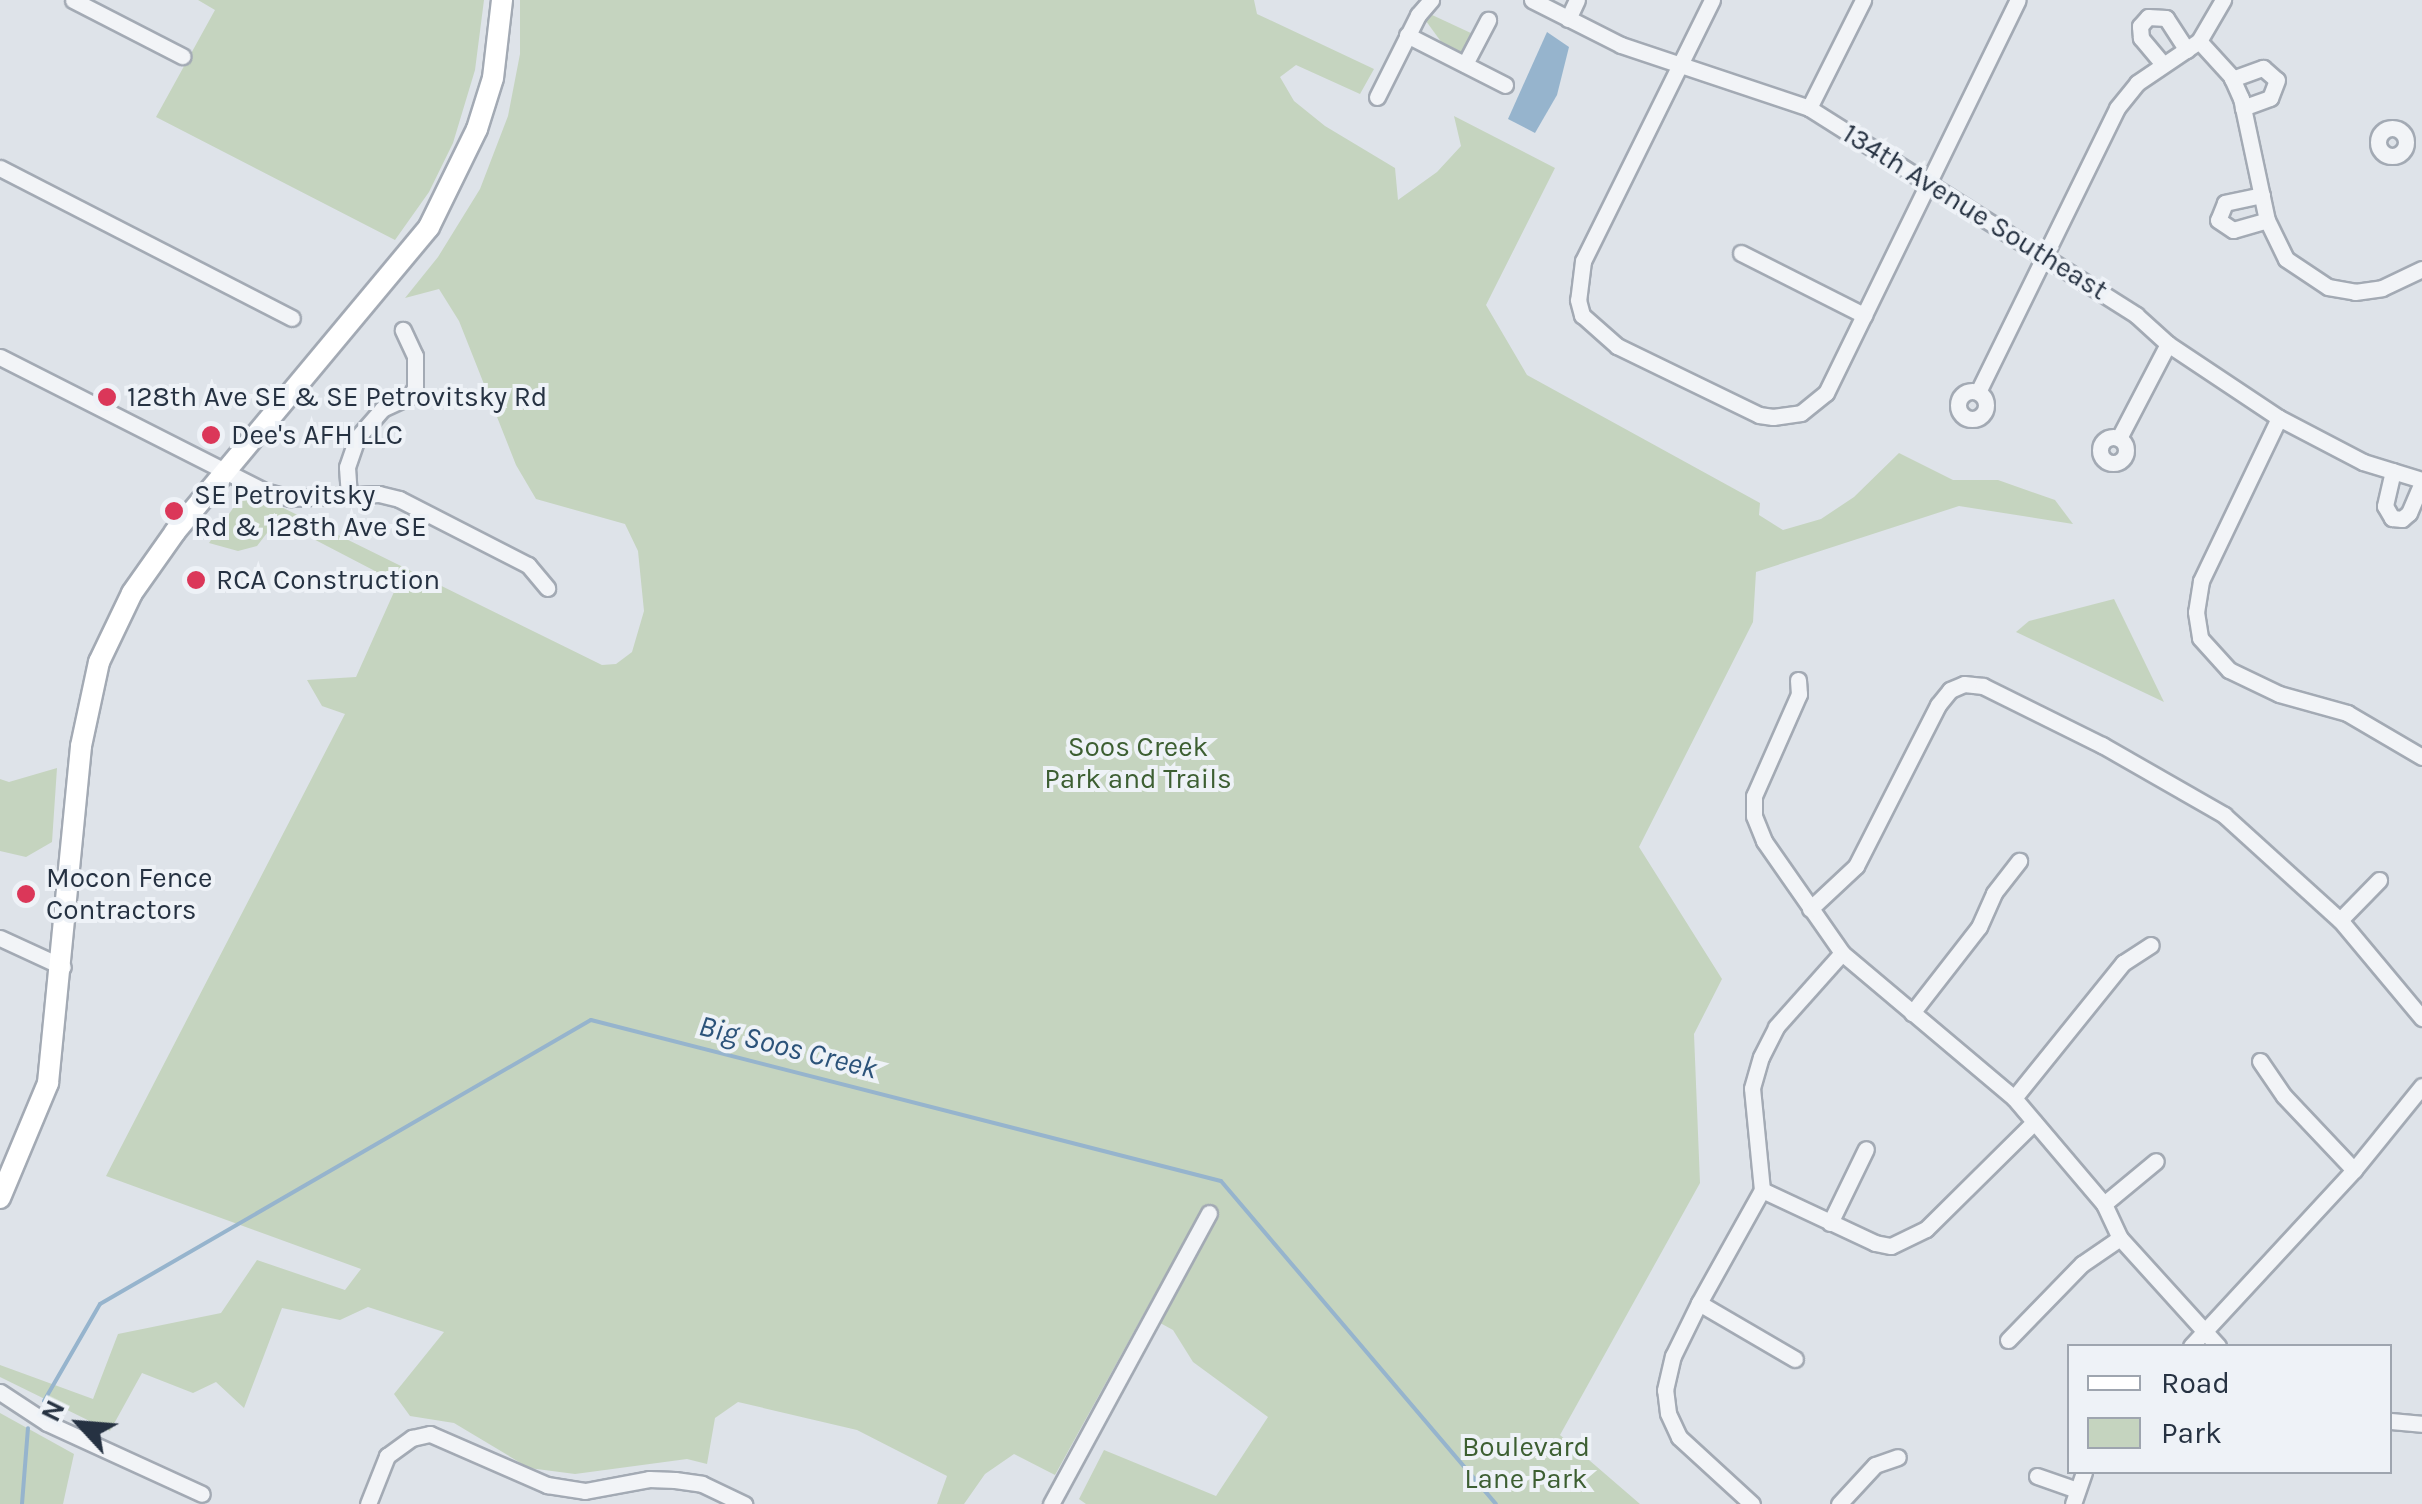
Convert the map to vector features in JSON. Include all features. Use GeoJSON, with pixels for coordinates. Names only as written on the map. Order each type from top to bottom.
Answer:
{"type":"FeatureCollection","features":[{"type":"Feature","properties":{"kind":"main road"},"geometry":{"type":"LineString","coordinates":[[0,1198],[48,1083],[63,967],[81,746],[99,662],[132,593],[436,215],[477,128],[492,78],[502,0]]}},
{"type":"Feature","properties":{"kind":"street"},"geometry":{"type":"LineString","coordinates":[[73,0],[182,56]]}},
{"type":"Feature","properties":{"kind":"street"},"geometry":{"type":"LineString","coordinates":[[1377,97],[1407,35],[1431,0]]}},
{"type":"Feature","properties":{"kind":"street","name":"134th Avenue Southeast"},"geometry":{"type":"LineString","coordinates":[[1532,0],[1621,45],[1809,108],[2043,260],[2136,315],[2168,344],[2279,418],[2317,441],[2422,482],[2409,513],[2392,518],[2385,506],[2393,471]]}},
{"type":"Feature","properties":{"kind":"street"},"geometry":{"type":"LineString","coordinates":[[1568,19],[1577,0]]}},
{"type":"Feature","properties":{"kind":"street"},"geometry":{"type":"LineString","coordinates":[[1712,0],[1583,260],[1578,300],[1582,316],[1618,346],[1758,415],[1796,414],[1826,393],[2018,0]]}},
{"type":"Feature","properties":{"kind":"street"},"geometry":{"type":"LineString","coordinates":[[1809,108],[1863,0]]}},
{"type":"Feature","properties":{"kind":"street"},"geometry":{"type":"LineString","coordinates":[[1978,392],[2117,108],[2137,82],[2193,45],[2223,0]]}},
{"type":"Feature","properties":{"kind":"street"},"geometry":{"type":"LineString","coordinates":[[2162,64],[2140,32],[2148,17],[2166,18],[2232,79],[2243,108],[2267,220],[2286,259],[2328,287],[2355,292],[2382,288],[2422,270]]}},
{"type":"Feature","properties":{"kind":"street"},"geometry":{"type":"LineString","coordinates":[[1465,64],[1488,20]]}},
{"type":"Feature","properties":{"kind":"street"},"geometry":{"type":"LineString","coordinates":[[1407,35],[1505,85]]}},
{"type":"Feature","properties":{"kind":"street"},"geometry":{"type":"LineString","coordinates":[[2232,79],[2263,68],[2276,76],[2274,94],[2243,108]]}},
{"type":"Feature","properties":{"kind":"street"},"geometry":{"type":"LineString","coordinates":[[2405,148],[2422,158]]}},
{"type":"Feature","properties":{"kind":"street"},"geometry":{"type":"LineString","coordinates":[[0,168],[292,318]]}},
{"type":"Feature","properties":{"kind":"street"},"geometry":{"type":"LineString","coordinates":[[2262,195],[2226,203],[2218,220],[2233,230],[2267,220]]}},
{"type":"Feature","properties":{"kind":"street"},"geometry":{"type":"LineString","coordinates":[[1741,253],[1864,315]]}},
{"type":"Feature","properties":{"kind":"street"},"geometry":{"type":"LineString","coordinates":[[349,496],[347,467],[358,438],[382,409],[410,396],[414,388],[415,356],[403,330]]}},
{"type":"Feature","properties":{"kind":"street"},"geometry":{"type":"LineString","coordinates":[[2119,438],[2168,344]]}},
{"type":"Feature","properties":{"kind":"street"},"geometry":{"type":"LineString","coordinates":[[0,357],[224,474],[291,498],[399,499],[528,565],[547,588]]}},
{"type":"Feature","properties":{"kind":"street"},"geometry":{"type":"LineString","coordinates":[[2279,418],[2201,580],[2196,612],[2200,638],[2228,670],[2279,694],[2347,714],[2422,757]]}},
{"type":"Feature","properties":{"kind":"street"},"geometry":{"type":"LineString","coordinates":[[1798,680],[1799,694],[1754,796],[1754,816],[1764,840],[1842,953],[2014,1098],[2104,1204],[2120,1238],[2216,1344]]}},
{"type":"Feature","properties":{"kind":"street"},"geometry":{"type":"LineString","coordinates":[[1810,909],[1856,866],[1938,704],[1950,690],[1964,684],[1983,686],[2102,745],[2224,814],[2340,920],[2422,1018]]}},
{"type":"Feature","properties":{"kind":"street"},"geometry":{"type":"LineString","coordinates":[[1912,1012],[1979,927],[1994,893],[2018,861]]}},
{"type":"Feature","properties":{"kind":"street"},"geometry":{"type":"LineString","coordinates":[[2340,920],[2378,880]]}},
{"type":"Feature","properties":{"kind":"street"},"geometry":{"type":"LineString","coordinates":[[0,938],[63,967]]}},
{"type":"Feature","properties":{"kind":"street"},"geometry":{"type":"LineString","coordinates":[[2014,1098],[2123,963],[2151,945]]}},
{"type":"Feature","properties":{"kind":"street"},"geometry":{"type":"LineString","coordinates":[[1752,1504],[1696,1456],[1668,1413],[1665,1390],[1674,1356],[1698,1303],[1762,1190],[1752,1088],[1761,1057],[1776,1026],[1842,953]]}},
{"type":"Feature","properties":{"kind":"street"},"geometry":{"type":"LineString","coordinates":[[2260,1060],[2284,1096],[2354,1170]]}},
{"type":"Feature","properties":{"kind":"street"},"geometry":{"type":"LineString","coordinates":[[2192,1344],[2354,1170],[2422,1086]]}},
{"type":"Feature","properties":{"kind":"street"},"geometry":{"type":"LineString","coordinates":[[1762,1190],[1875,1243],[1901,1243],[1926,1229],[2034,1122]]}},
{"type":"Feature","properties":{"kind":"street"},"geometry":{"type":"LineString","coordinates":[[1830,1224],[1866,1149]]}},
{"type":"Feature","properties":{"kind":"street"},"geometry":{"type":"LineString","coordinates":[[2104,1204],[2156,1161]]}},
{"type":"Feature","properties":{"kind":"street"},"geometry":{"type":"LineString","coordinates":[[1052,1504],[1209,1213]]}},
{"type":"Feature","properties":{"kind":"street"},"geometry":{"type":"LineString","coordinates":[[2008,1340],[2082,1264],[2120,1238]]}},
{"type":"Feature","properties":{"kind":"street"},"geometry":{"type":"LineString","coordinates":[[1698,1303],[1795,1359]]}},
{"type":"Feature","properties":{"kind":"street"},"geometry":{"type":"LineString","coordinates":[[0,1392],[47,1423],[202,1494]]}},
{"type":"Feature","properties":{"kind":"street"},"geometry":{"type":"LineString","coordinates":[[2392,1421],[2422,1424]]}},
{"type":"Feature","properties":{"kind":"street"},"geometry":{"type":"LineString","coordinates":[[368,1504],[382,1464],[412,1438],[441,1436],[529,1481],[607,1497],[650,1479],[675,1480],[702,1484],[744,1504]]}},
{"type":"Feature","properties":{"kind":"street"},"geometry":{"type":"LineString","coordinates":[[1839,1504],[1875,1466],[1898,1457]]}},
{"type":"Feature","properties":{"kind":"street"},"geometry":{"type":"LineString","coordinates":[[2037,1476],[2075,1497]]}},
{"type":"Feature","properties":{"kind":"green space"},"geometry":{"type":"Polygon","coordinates":[[[198,0],[484,0],[475,70],[453,143],[429,192],[395,240],[156,117],[215,10],[198,0]]]}},
{"type":"Feature","properties":{"kind":"green space","name":"Soos Creek Park and Trails"},"geometry":{"type":"Polygon","coordinates":[[[520,0],[1254,0],[1257,14],[1374,69],[1360,94],[1296,65],[1280,77],[1294,101],[1325,126],[1395,168],[1398,200],[1437,172],[1461,146],[1454,116],[1555,168],[1486,305],[1527,375],[1760,503],[1759,515],[1783,530],[1821,519],[1854,497],[1899,453],[1953,480],[1998,480],[2055,500],[2073,524],[1959,506],[1756,572],[1753,622],[1639,847],[1722,979],[1694,1034],[1700,1183],[1560,1435],[1640,1504],[1086,1504],[1079,1499],[1104,1450],[1216,1496],[1268,1417],[1193,1362],[1173,1330],[1151,1318],[1158,1304],[1153,1297],[1055,1475],[1014,1454],[985,1474],[964,1504],[937,1504],[947,1476],[857,1430],[738,1402],[715,1418],[707,1464],[687,1459],[575,1474],[529,1468],[454,1423],[410,1416],[394,1394],[444,1332],[368,1307],[340,1320],[282,1308],[244,1408],[216,1382],[193,1393],[142,1373],[110,1431],[0,1377],[0,1365],[93,1399],[118,1334],[221,1313],[257,1260],[345,1290],[361,1269],[106,1176],[345,714],[322,706],[307,680],[356,677],[398,583],[277,520],[257,546],[238,551],[209,543],[238,501],[259,496],[602,665],[616,664],[632,652],[644,611],[638,551],[625,524],[536,499],[516,465],[459,321],[439,289],[405,298],[438,257],[480,189],[508,116],[520,54],[520,0]]]}},
{"type":"Feature","properties":{"kind":"green space"},"geometry":{"type":"Polygon","coordinates":[[[1430,14],[1473,34],[1464,53],[1442,43],[1426,21],[1430,14]]]}},
{"type":"Feature","properties":{"kind":"green space"},"geometry":{"type":"Polygon","coordinates":[[[2114,599],[2164,702],[2016,632],[2029,621],[2114,599]]]}},
{"type":"Feature","properties":{"kind":"green space"},"geometry":{"type":"Polygon","coordinates":[[[57,768],[52,842],[26,857],[0,851],[0,779],[9,782],[57,768]]]}},
{"type":"Feature","properties":{"kind":"green space"},"geometry":{"type":"Polygon","coordinates":[[[0,1413],[74,1454],[63,1504],[0,1504],[0,1413]]]}},
{"type":"Feature","properties":{"kind":"water"},"geometry":{"type":"Polygon","coordinates":[[[1547,32],[1569,47],[1557,95],[1535,133],[1508,119],[1547,32]]]}},
{"type":"Feature","properties":{"kind":"waterway","name":"Big Soos Creek"},"geometry":{"type":"LineString","coordinates":[[44,1401],[100,1304],[591,1020],[1221,1181],[1496,1504]]}},
{"type":"Feature","properties":{"kind":"waterway","name":"Big Soos Creek"},"geometry":{"type":"LineString","coordinates":[[22,1504],[28,1428]]}},
{"type":"Feature","properties":{"kind":"place","name":"128th Ave SE & SE Petrovitsky Rd"},"geometry":{"type":"Point","coordinates":[107,397]}},
{"type":"Feature","properties":{"kind":"place","name":"Dee's AFH LLC"},"geometry":{"type":"Point","coordinates":[211,435]}},
{"type":"Feature","properties":{"kind":"place","name":"SE Petrovitsky Rd & 128th Ave SE"},"geometry":{"type":"Point","coordinates":[174,511]}},
{"type":"Feature","properties":{"kind":"place","name":"RCA Construction"},"geometry":{"type":"Point","coordinates":[196,580]}},
{"type":"Feature","properties":{"kind":"place","name":"Mocon Fence Contractors"},"geometry":{"type":"Point","coordinates":[26,894]}},
{"type":"Feature","properties":{"kind":"park label","name":"Boulevard Lane Park"},"geometry":{"type":"Point","coordinates":[1526,1463]}}]}
